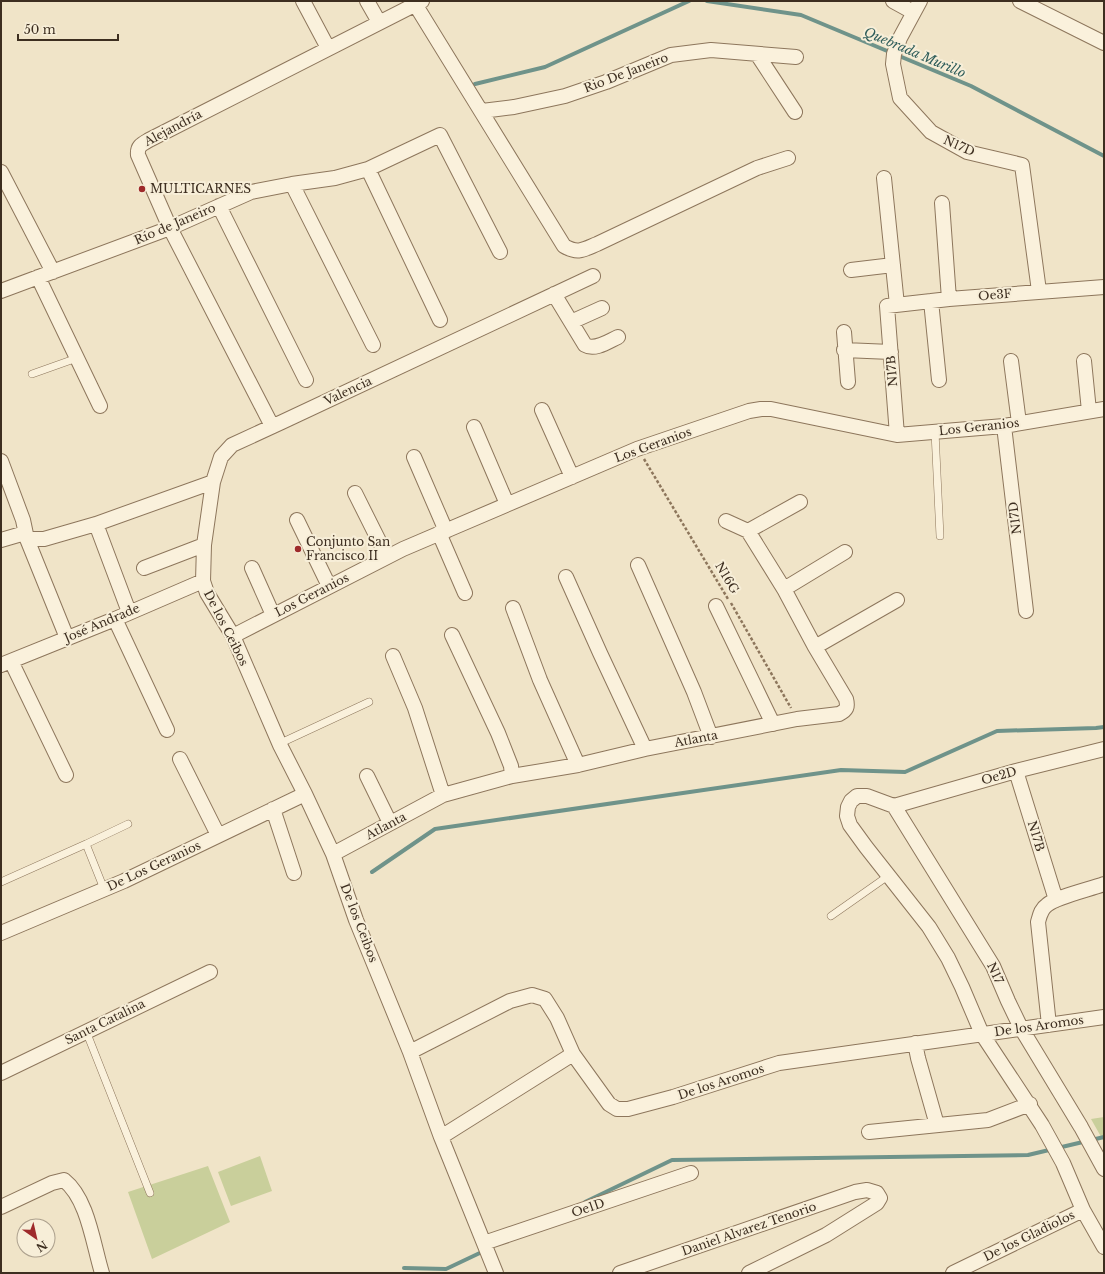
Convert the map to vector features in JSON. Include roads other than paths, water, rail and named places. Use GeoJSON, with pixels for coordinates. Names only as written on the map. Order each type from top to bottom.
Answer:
{"type":"FeatureCollection","features":[{"type":"Feature","properties":{"kind":"street"},"geometry":{"type":"LineString","coordinates":[[302,1],[328,48]]}},
{"type":"Feature","properties":{"kind":"street"},"geometry":{"type":"LineString","coordinates":[[367,1],[379,22],[411,4],[482,111],[564,246],[573,251],[583,250],[590,247],[757,168],[788,158]]}},
{"type":"Feature","properties":{"kind":"street"},"geometry":{"type":"LineString","coordinates":[[893,1],[917,6]]}},
{"type":"Feature","properties":{"kind":"street"},"geometry":{"type":"LineString","coordinates":[[1020,1],[1104,43]]}},
{"type":"Feature","properties":{"kind":"street","name":"N17D"},"geometry":{"type":"LineString","coordinates":[[917,6],[900,38],[893,64],[900,98],[931,132],[967,152],[1022,165],[1039,291]]}},
{"type":"Feature","properties":{"kind":"street","name":"Alejandría"},"geometry":{"type":"LineString","coordinates":[[272,426],[170,228],[138,152],[140,145],[379,22]]}},
{"type":"Feature","properties":{"kind":"street","name":"Rio De Janeiro"},"geometry":{"type":"LineString","coordinates":[[482,111],[514,107],[565,96],[606,82],[671,55],[711,50],[796,57]]}},
{"type":"Feature","properties":{"kind":"street"},"geometry":{"type":"LineString","coordinates":[[757,54],[795,112]]}},
{"type":"Feature","properties":{"kind":"street","name":"Río de Janeiro"},"geometry":{"type":"LineString","coordinates":[[1,291],[170,228],[251,192],[335,178],[368,169],[440,135],[500,252]]}},
{"type":"Feature","properties":{"kind":"street"},"geometry":{"type":"LineString","coordinates":[[368,169],[440,320]]}},
{"type":"Feature","properties":{"kind":"street"},"geometry":{"type":"LineString","coordinates":[[1,172],[53,272]]}},
{"type":"Feature","properties":{"kind":"street","name":"N17B"},"geometry":{"type":"LineString","coordinates":[[884,178],[893,265],[891,352],[897,435]]}},
{"type":"Feature","properties":{"kind":"street"},"geometry":{"type":"LineString","coordinates":[[292,184],[372,345]]}},
{"type":"Feature","properties":{"kind":"street"},"geometry":{"type":"LineString","coordinates":[[942,203],[949,299]]}},
{"type":"Feature","properties":{"kind":"street"},"geometry":{"type":"LineString","coordinates":[[219,206],[306,380]]}},
{"type":"Feature","properties":{"kind":"street"},"geometry":{"type":"LineString","coordinates":[[851,270],[893,265]]}},
{"type":"Feature","properties":{"kind":"street","name":"Valencia"},"geometry":{"type":"LineString","coordinates":[[203,581],[204,545],[213,482],[221,457],[232,445],[593,276]]}},
{"type":"Feature","properties":{"kind":"street"},"geometry":{"type":"LineString","coordinates":[[38,277],[100,406]]}},
{"type":"Feature","properties":{"kind":"street","name":"Oe3F"},"geometry":{"type":"LineString","coordinates":[[892,306],[949,299],[1104,287]]}},
{"type":"Feature","properties":{"kind":"street"},"geometry":{"type":"LineString","coordinates":[[554,294],[585,345],[589,348],[594,348],[618,337]]}},
{"type":"Feature","properties":{"kind":"street"},"geometry":{"type":"LineString","coordinates":[[931,302],[939,380]]}},
{"type":"Feature","properties":{"kind":"street"},"geometry":{"type":"LineString","coordinates":[[571,322],[602,308]]}},
{"type":"Feature","properties":{"kind":"street"},"geometry":{"type":"LineString","coordinates":[[844,332],[844,350],[848,382]]}},
{"type":"Feature","properties":{"kind":"street"},"geometry":{"type":"LineString","coordinates":[[844,350],[891,352]]}},
{"type":"Feature","properties":{"kind":"street"},"geometry":{"type":"LineString","coordinates":[[1011,361],[1019,423]]}},
{"type":"Feature","properties":{"kind":"street"},"geometry":{"type":"LineString","coordinates":[[1084,361],[1089,412]]}},
{"type":"Feature","properties":{"kind":"street","name":"Los Geranios"},"geometry":{"type":"LineString","coordinates":[[233,636],[387,557],[507,504],[637,449],[749,411],[771,409],[897,435],[1004,426],[1104,409]]}},
{"type":"Feature","properties":{"kind":"street"},"geometry":{"type":"LineString","coordinates":[[542,410],[572,477]]}},
{"type":"Feature","properties":{"kind":"street","name":"N17D"},"geometry":{"type":"LineString","coordinates":[[1004,426],[1026,611]]}},
{"type":"Feature","properties":{"kind":"street"},"geometry":{"type":"LineString","coordinates":[[474,427],[507,504]]}},
{"type":"Feature","properties":{"kind":"street"},"geometry":{"type":"LineString","coordinates":[[414,457],[465,593]]}},
{"type":"Feature","properties":{"kind":"street"},"geometry":{"type":"LineString","coordinates":[[1,461],[23,520],[26,536],[67,638]]}},
{"type":"Feature","properties":{"kind":"street"},"geometry":{"type":"LineString","coordinates":[[1,540],[26,536],[44,539],[96,524],[213,482]]}},
{"type":"Feature","properties":{"kind":"street"},"geometry":{"type":"LineString","coordinates":[[355,493],[387,557]]}},
{"type":"Feature","properties":{"kind":"street"},"geometry":{"type":"LineString","coordinates":[[726,521],[748,531],[800,502]]}},
{"type":"Feature","properties":{"kind":"street"},"geometry":{"type":"LineString","coordinates":[[297,520],[329,586]]}},
{"type":"Feature","properties":{"kind":"street"},"geometry":{"type":"LineString","coordinates":[[96,524],[129,612]]}},
{"type":"Feature","properties":{"kind":"street","name":"Atlanta"},"geometry":{"type":"LineString","coordinates":[[333,854],[443,795],[512,776],[797,719],[839,714],[844,712],[848,704],[846,699],[784,589],[748,531]]}},
{"type":"Feature","properties":{"kind":"street"},"geometry":{"type":"LineString","coordinates":[[144,568],[204,545]]}},
{"type":"Feature","properties":{"kind":"street"},"geometry":{"type":"LineString","coordinates":[[784,589],[845,552]]}},
{"type":"Feature","properties":{"kind":"street"},"geometry":{"type":"LineString","coordinates":[[638,564],[694,692],[711,737]]}},
{"type":"Feature","properties":{"kind":"street"},"geometry":{"type":"LineString","coordinates":[[252,568],[273,615]]}},
{"type":"Feature","properties":{"kind":"street"},"geometry":{"type":"LineString","coordinates":[[566,577],[645,749]]}},
{"type":"Feature","properties":{"kind":"street","name":"José Andrade"},"geometry":{"type":"LineString","coordinates":[[6,663],[115,619],[203,581]]}},
{"type":"Feature","properties":{"kind":"street","name":"De los Ceibos"},"geometry":{"type":"LineString","coordinates":[[203,581],[207,593],[233,636],[280,745],[333,854],[356,920],[410,1052],[440,1137],[496,1273]]}},
{"type":"Feature","properties":{"kind":"street"},"geometry":{"type":"LineString","coordinates":[[816,647],[897,600]]}},
{"type":"Feature","properties":{"kind":"street"},"geometry":{"type":"LineString","coordinates":[[716,606],[773,724]]}},
{"type":"Feature","properties":{"kind":"street"},"geometry":{"type":"LineString","coordinates":[[513,608],[540,680],[578,764]]}},
{"type":"Feature","properties":{"kind":"street"},"geometry":{"type":"LineString","coordinates":[[115,619],[167,730]]}},
{"type":"Feature","properties":{"kind":"street"},"geometry":{"type":"LineString","coordinates":[[452,635],[498,733],[511,766],[512,776]]}},
{"type":"Feature","properties":{"kind":"street"},"geometry":{"type":"LineString","coordinates":[[393,656],[420,722],[443,795]]}},
{"type":"Feature","properties":{"kind":"street"},"geometry":{"type":"LineString","coordinates":[[6,663],[66,775]]}},
{"type":"Feature","properties":{"kind":"street","name":"Oe2D"},"geometry":{"type":"LineString","coordinates":[[894,806],[1016,771],[1104,749]]}},
{"type":"Feature","properties":{"kind":"street"},"geometry":{"type":"LineString","coordinates":[[180,758],[218,835]]}},
{"type":"Feature","properties":{"kind":"street","name":"N17B"},"geometry":{"type":"LineString","coordinates":[[1016,771],[1056,900]]}},
{"type":"Feature","properties":{"kind":"street"},"geometry":{"type":"LineString","coordinates":[[367,776],[390,823]]}},
{"type":"Feature","properties":{"kind":"street","name":"De Los Geranios"},"geometry":{"type":"LineString","coordinates":[[1,933],[124,881],[305,794]]}},
{"type":"Feature","properties":{"kind":"street"},"geometry":{"type":"LineString","coordinates":[[894,806],[867,796],[858,796],[851,801],[847,811],[848,820],[866,847],[929,927],[948,958],[982,1034],[1030,1104],[1063,1163],[1084,1210],[1104,1247]]}},
{"type":"Feature","properties":{"kind":"street","name":"N17"},"geometry":{"type":"LineString","coordinates":[[894,806],[993,966],[1021,1028],[1081,1127],[1104,1169]]}},
{"type":"Feature","properties":{"kind":"street"},"geometry":{"type":"LineString","coordinates":[[273,809],[294,873]]}},
{"type":"Feature","properties":{"kind":"street"},"geometry":{"type":"LineString","coordinates":[[1049,1025],[1038,922],[1040,913],[1046,905],[1056,900],[1104,884]]}},
{"type":"Feature","properties":{"kind":"street","name":"Santa Catalina"},"geometry":{"type":"LineString","coordinates":[[1,1073],[210,972]]}},
{"type":"Feature","properties":{"kind":"street","name":"De los Aromos"},"geometry":{"type":"LineString","coordinates":[[410,1052],[510,1001],[532,995],[545,999],[557,1018],[573,1054],[609,1104],[617,1109],[628,1109],[673,1097],[779,1063],[1104,1017]]}},
{"type":"Feature","properties":{"kind":"street"},"geometry":{"type":"LineString","coordinates":[[915,1043],[937,1125]]}},
{"type":"Feature","properties":{"kind":"street"},"geometry":{"type":"LineString","coordinates":[[440,1137],[573,1054]]}},
{"type":"Feature","properties":{"kind":"street"},"geometry":{"type":"LineString","coordinates":[[870,1132],[988,1120],[1030,1104]]}},
{"type":"Feature","properties":{"kind":"street","name":"Oe1D"},"geometry":{"type":"LineString","coordinates":[[484,1243],[691,1173]]}},
{"type":"Feature","properties":{"kind":"street"},"geometry":{"type":"LineString","coordinates":[[1,1207],[52,1183],[64,1180],[71,1185],[85,1211],[102,1273]]}},
{"type":"Feature","properties":{"kind":"street","name":"Daniel Alvarez Tenorio"},"geometry":{"type":"LineString","coordinates":[[620,1273],[645,1269],[855,1192],[867,1190],[878,1193],[880,1198],[877,1204],[826,1235],[749,1273]]}},
{"type":"Feature","properties":{"kind":"street","name":"De los Gladiolos"},"geometry":{"type":"LineString","coordinates":[[953,1273],[1084,1210]]}},
{"type":"Feature","properties":{"kind":"lane"},"geometry":{"type":"LineString","coordinates":[[32,374],[77,358]]}},
{"type":"Feature","properties":{"kind":"lane"},"geometry":{"type":"LineString","coordinates":[[935,432],[940,536]]}},
{"type":"Feature","properties":{"kind":"lane"},"geometry":{"type":"LineString","coordinates":[[280,745],[285,741],[369,702]]}},
{"type":"Feature","properties":{"kind":"lane"},"geometry":{"type":"LineString","coordinates":[[1,882],[128,824]]}},
{"type":"Feature","properties":{"kind":"lane"},"geometry":{"type":"LineString","coordinates":[[86,844],[104,889]]}},
{"type":"Feature","properties":{"kind":"lane"},"geometry":{"type":"LineString","coordinates":[[831,916],[888,876]]}},
{"type":"Feature","properties":{"kind":"lane"},"geometry":{"type":"LineString","coordinates":[[86,1031],[150,1193]]}},
{"type":"Feature","properties":{"kind":"waterway","name":"Quebrada Murillo"},"geometry":{"type":"LineString","coordinates":[[475,84],[545,67],[689,1]]}},
{"type":"Feature","properties":{"kind":"waterway","name":"Quebrada Murillo"},"geometry":{"type":"LineString","coordinates":[[707,1],[801,15],[971,86],[1104,156]]}},
{"type":"Feature","properties":{"kind":"waterway"},"geometry":{"type":"LineString","coordinates":[[372,872],[435,829],[841,770],[905,772],[997,731],[1104,727]]}},
{"type":"Feature","properties":{"kind":"waterway"},"geometry":{"type":"LineString","coordinates":[[585,1202],[672,1160],[1028,1155],[1104,1137]]}},
{"type":"Feature","properties":{"kind":"waterway"},"geometry":{"type":"LineString","coordinates":[[404,1268],[446,1269],[484,1251]]}},
{"type":"Feature","properties":{"kind":"place","name":"MULTICARNES"},"geometry":{"type":"Point","coordinates":[142,189]}},
{"type":"Feature","properties":{"kind":"place","name":"Conjunto San Francisco II"},"geometry":{"type":"Point","coordinates":[298,549]}}]}
